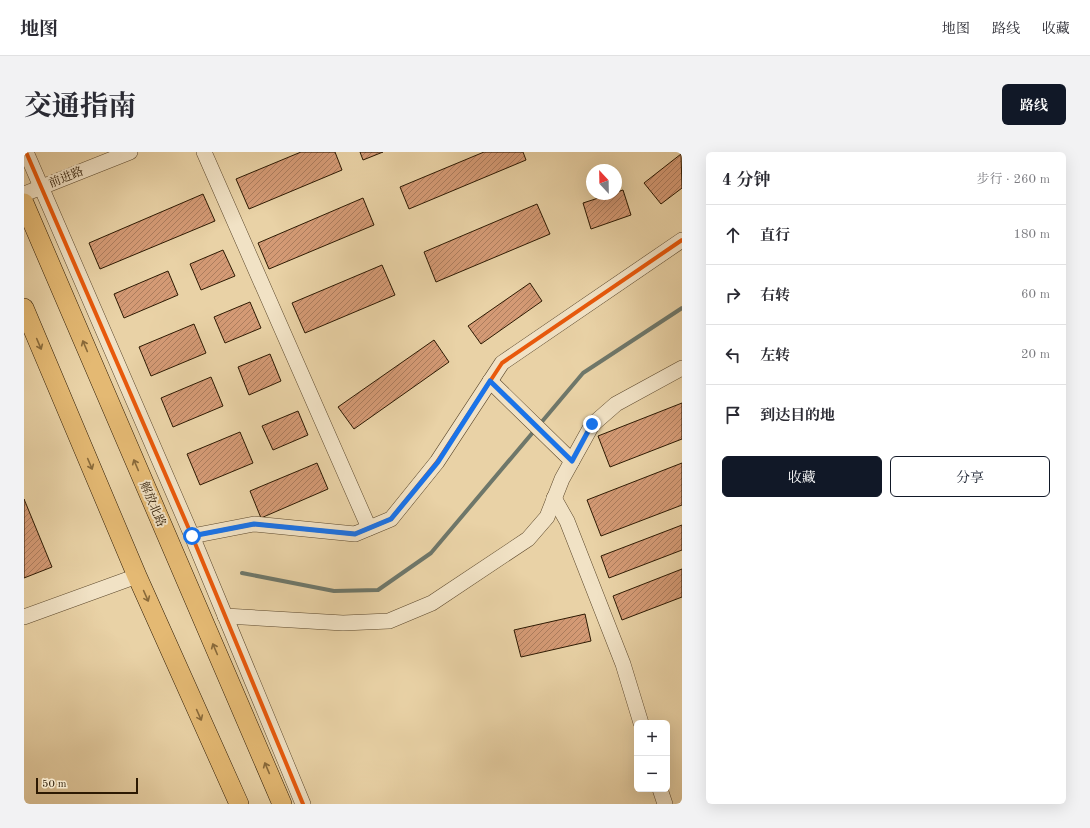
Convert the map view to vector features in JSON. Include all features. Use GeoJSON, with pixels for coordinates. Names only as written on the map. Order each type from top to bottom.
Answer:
{"type":"FeatureCollection","features":[{"type":"Feature","properties":{"kind":"main road","name":"解放北路"},"geometry":{"type":"LineString","coordinates":[[24,204],[282,804]]}},
{"type":"Feature","properties":{"kind":"main road"},"geometry":{"type":"LineString","coordinates":[[24,308],[137,576],[239,804]]}},
{"type":"Feature","properties":{"kind":"street"},"geometry":{"type":"LineString","coordinates":[[26,152],[192,536],[303,804]]}},
{"type":"Feature","properties":{"kind":"street","name":"前进路"},"geometry":{"type":"LineString","coordinates":[[24,194],[130,152]]}},
{"type":"Feature","properties":{"kind":"street"},"geometry":{"type":"LineString","coordinates":[[204,152],[369,528]]}},
{"type":"Feature","properties":{"kind":"street"},"geometry":{"type":"LineString","coordinates":[[192,536],[254,524],[355,534],[391,519],[438,462],[502,363],[682,240]]}},
{"type":"Feature","properties":{"kind":"street"},"geometry":{"type":"LineString","coordinates":[[225,616],[343,623],[389,621],[432,603],[475,576],[528,539],[547,517],[554,498],[592,424],[616,404],[682,368]]}},
{"type":"Feature","properties":{"kind":"street"},"geometry":{"type":"LineString","coordinates":[[490,381],[572,461]]}},
{"type":"Feature","properties":{"kind":"street"},"geometry":{"type":"LineString","coordinates":[[554,498],[567,521],[623,664],[640,720]]}},
{"type":"Feature","properties":{"kind":"street"},"geometry":{"type":"LineString","coordinates":[[24,617],[137,576]]}},
{"type":"Feature","properties":{"kind":"street"},"geometry":{"type":"LineString","coordinates":[[661,792],[665,804]]}},
{"type":"Feature","properties":{"kind":"building"},"geometry":{"type":"Polygon","coordinates":[[[301,152],[335,152],[342,170],[249,209],[236,179],[301,152]]]}},
{"type":"Feature","properties":{"kind":"building"},"geometry":{"type":"Polygon","coordinates":[[[360,152],[383,152],[363,160],[360,152]]]}},
{"type":"Feature","properties":{"kind":"building"},"geometry":{"type":"Polygon","coordinates":[[[484,152],[523,152],[526,160],[409,209],[400,187],[484,152]]]}},
{"type":"Feature","properties":{"kind":"building"},"geometry":{"type":"Polygon","coordinates":[[[681,154],[682,188],[661,204],[644,183],[681,154]]]}},
{"type":"Feature","properties":{"kind":"building"},"geometry":{"type":"Polygon","coordinates":[[[622,190],[631,215],[591,229],[583,203],[592,200],[622,200],[622,190]]]}},
{"type":"Feature","properties":{"kind":"building"},"geometry":{"type":"Polygon","coordinates":[[[203,194],[215,221],[100,269],[89,243],[203,194]]]}},
{"type":"Feature","properties":{"kind":"building"},"geometry":{"type":"Polygon","coordinates":[[[363,198],[374,225],[269,269],[258,243],[363,198]]]}},
{"type":"Feature","properties":{"kind":"building"},"geometry":{"type":"Polygon","coordinates":[[[537,204],[550,234],[436,282],[424,252],[537,204]]]}},
{"type":"Feature","properties":{"kind":"building"},"geometry":{"type":"Polygon","coordinates":[[[223,250],[235,276],[201,290],[190,264],[223,250]]]}},
{"type":"Feature","properties":{"kind":"building"},"geometry":{"type":"Polygon","coordinates":[[[382,265],[395,295],[305,333],[292,303],[382,265]]]}},
{"type":"Feature","properties":{"kind":"building"},"geometry":{"type":"Polygon","coordinates":[[[168,271],[178,295],[124,318],[114,294],[168,271]]]}},
{"type":"Feature","properties":{"kind":"building"},"geometry":{"type":"Polygon","coordinates":[[[530,283],[542,301],[481,344],[468,326],[530,283]]]}},
{"type":"Feature","properties":{"kind":"building"},"geometry":{"type":"Polygon","coordinates":[[[250,302],[261,328],[225,343],[214,317],[250,302]]]}},
{"type":"Feature","properties":{"kind":"building"},"geometry":{"type":"Polygon","coordinates":[[[194,324],[206,353],[151,376],[139,347],[194,324]]]}},
{"type":"Feature","properties":{"kind":"building"},"geometry":{"type":"Polygon","coordinates":[[[434,340],[449,362],[354,429],[338,407],[434,340]]]}},
{"type":"Feature","properties":{"kind":"building"},"geometry":{"type":"Polygon","coordinates":[[[270,354],[281,381],[249,395],[238,367],[270,354]]]}},
{"type":"Feature","properties":{"kind":"building"},"geometry":{"type":"Polygon","coordinates":[[[211,377],[223,406],[173,427],[161,398],[211,377]]]}},
{"type":"Feature","properties":{"kind":"building"},"geometry":{"type":"Polygon","coordinates":[[[682,403],[682,439],[610,467],[598,436],[682,403]]]}},
{"type":"Feature","properties":{"kind":"building"},"geometry":{"type":"Polygon","coordinates":[[[298,411],[308,435],[273,450],[262,426],[298,411]]]}},
{"type":"Feature","properties":{"kind":"building"},"geometry":{"type":"Polygon","coordinates":[[[240,432],[253,463],[200,485],[187,454],[240,432]]]}},
{"type":"Feature","properties":{"kind":"building"},"geometry":{"type":"Polygon","coordinates":[[[317,463],[328,489],[261,518],[250,491],[317,463]]]}},
{"type":"Feature","properties":{"kind":"building"},"geometry":{"type":"Polygon","coordinates":[[[682,463],[682,505],[601,536],[587,500],[682,463]]]}},
{"type":"Feature","properties":{"kind":"building"},"geometry":{"type":"Polygon","coordinates":[[[24,499],[52,567],[24,578],[24,499]]]}},
{"type":"Feature","properties":{"kind":"building"},"geometry":{"type":"Polygon","coordinates":[[[682,525],[682,550],[609,578],[601,556],[682,525]]]}},
{"type":"Feature","properties":{"kind":"building"},"geometry":{"type":"Polygon","coordinates":[[[682,569],[682,597],[622,620],[613,596],[682,569]]]}},
{"type":"Feature","properties":{"kind":"building"},"geometry":{"type":"Polygon","coordinates":[[[585,614],[591,641],[521,657],[514,630],[585,614]]]}},
{"type":"Feature","properties":{"kind":"waterway"},"geometry":{"type":"LineString","coordinates":[[242,573],[334,591],[378,590],[431,553],[583,373],[682,308]]}},
{"type":"Feature","properties":{"kind":"cycle path"},"geometry":{"type":"LineString","coordinates":[[26,152],[192,536],[303,804]]}},
{"type":"Feature","properties":{"kind":"cycle path"},"geometry":{"type":"LineString","coordinates":[[192,536],[254,524],[355,534],[391,519],[437,462],[502,363],[682,240]]}},
{"type":"Feature","properties":{"kind":"route"},"geometry":{"type":"LineString","coordinates":[[192,536],[254,524],[355,534],[391,519],[438,462],[490,381],[572,461],[592,424]]}}]}
